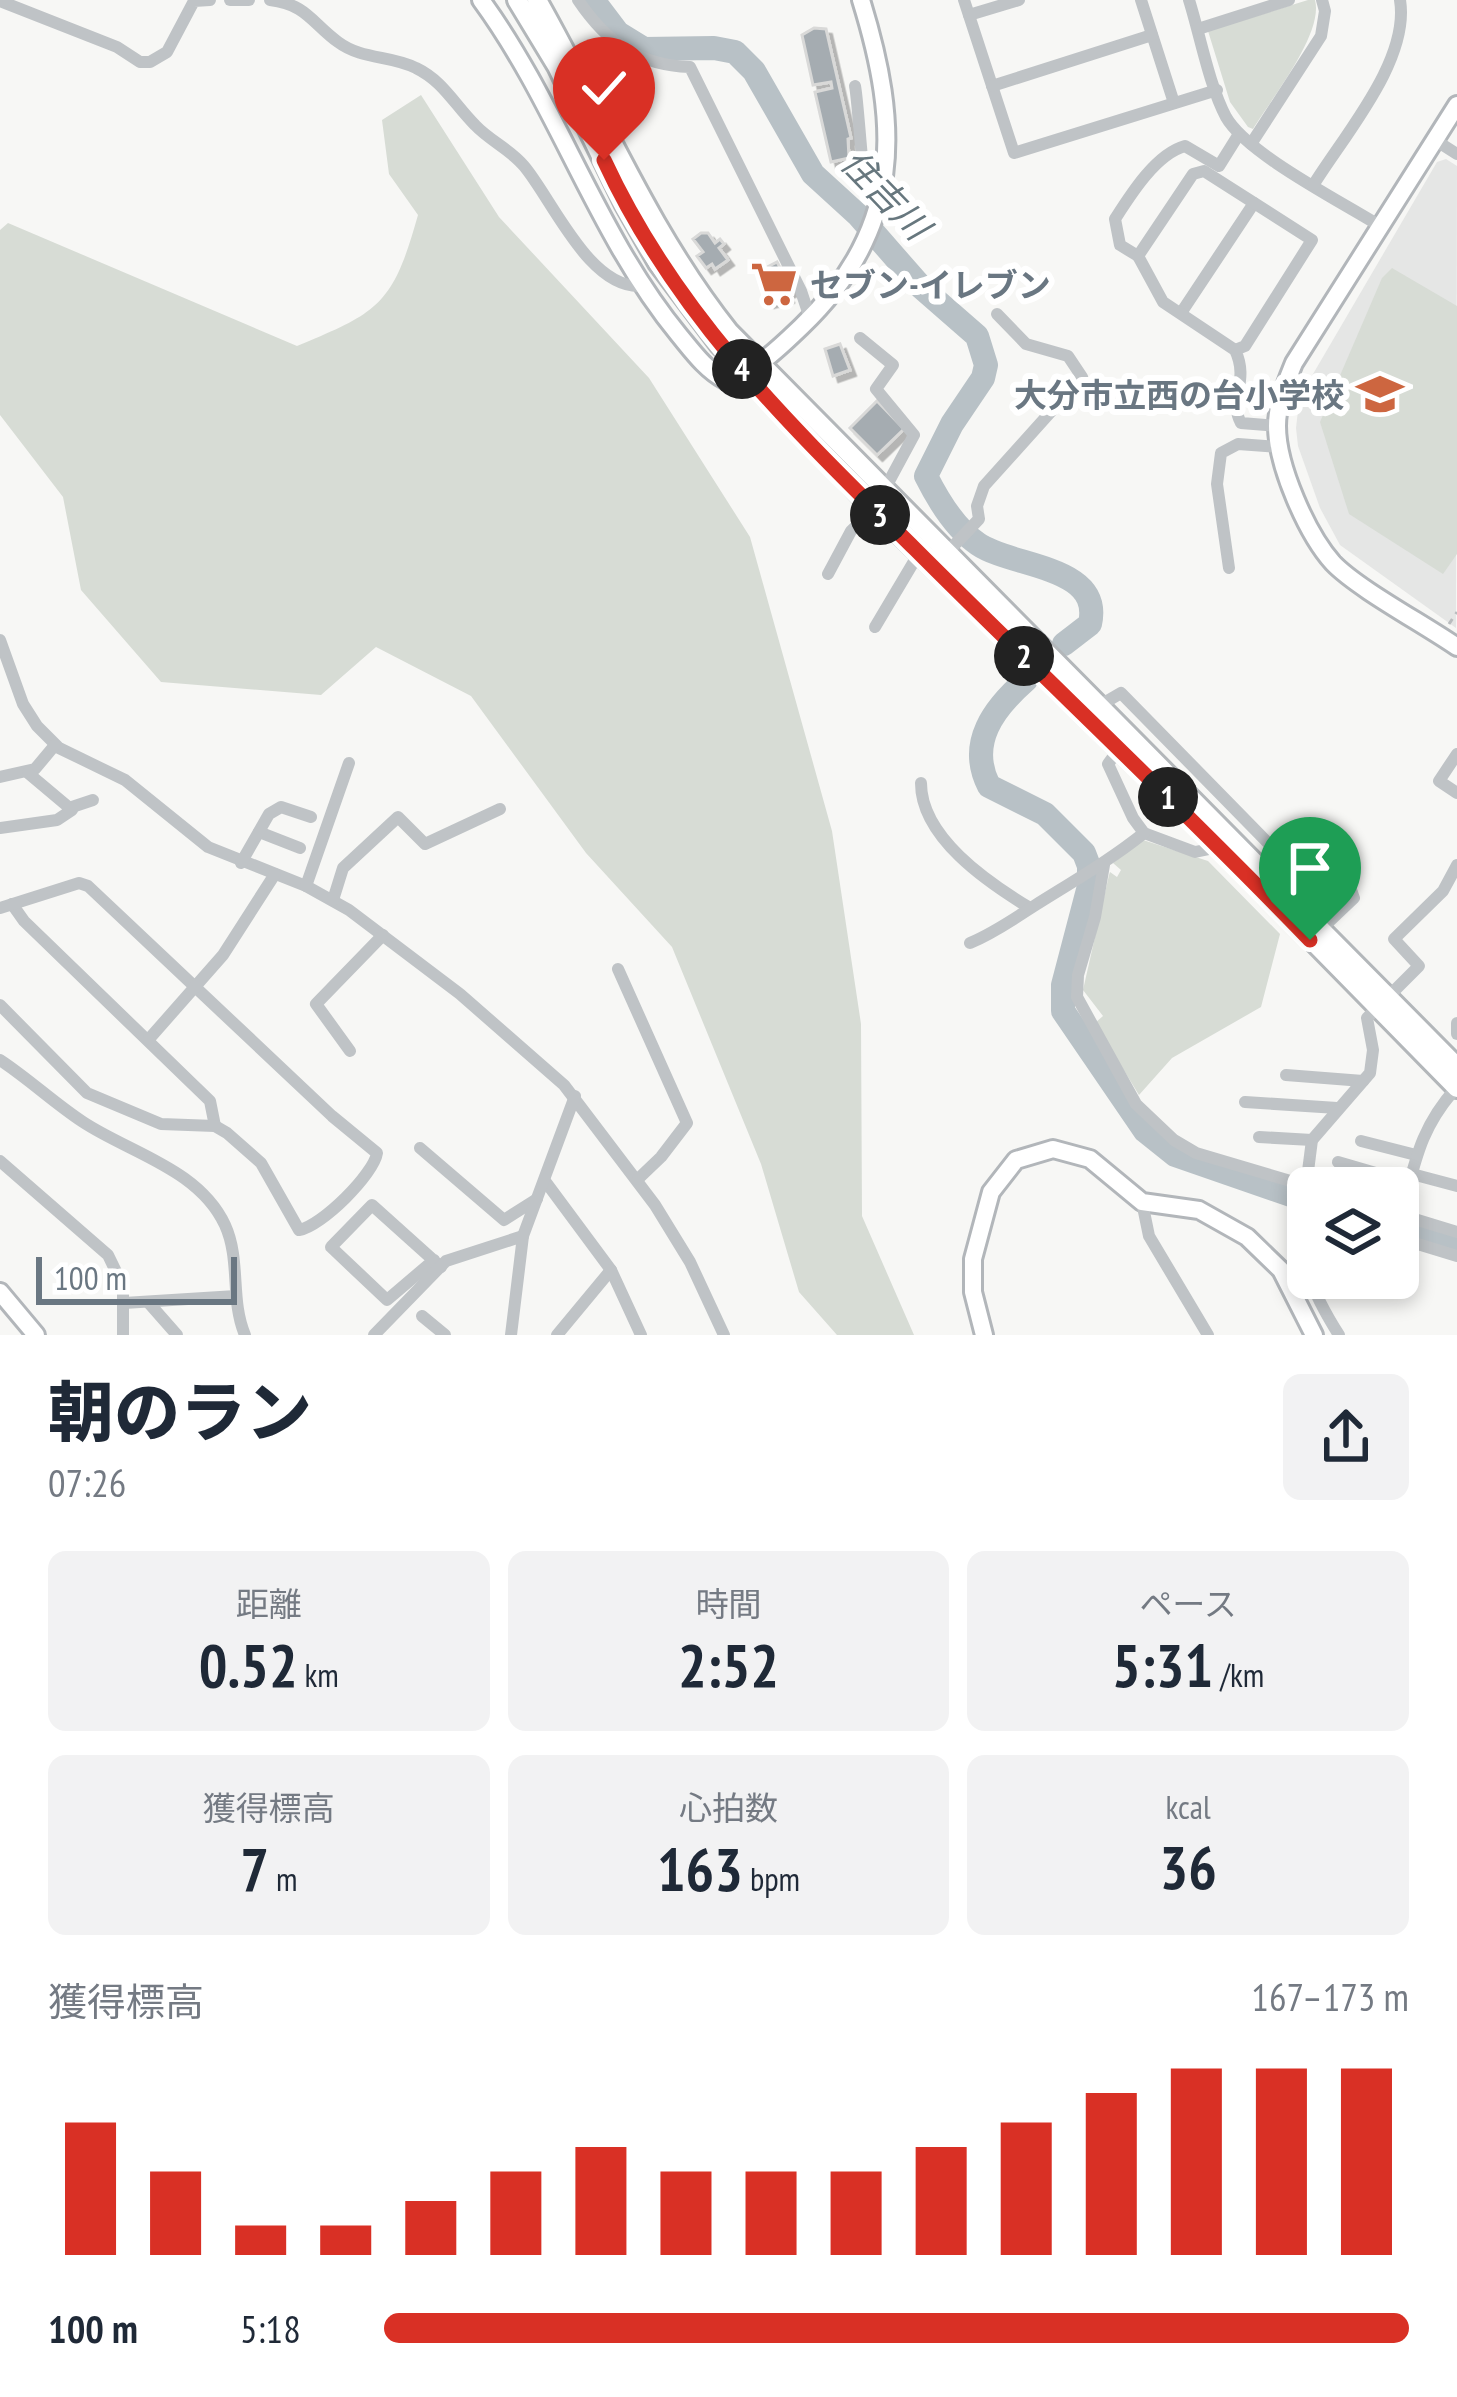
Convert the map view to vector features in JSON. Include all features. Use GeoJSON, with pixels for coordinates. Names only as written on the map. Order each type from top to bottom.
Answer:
{"type":"FeatureCollection","features":[{"type":"Feature","properties":{"kind":"main road"},"geometry":{"type":"LineString","coordinates":[[518,0],[658,263],[718,344],[752,368],[879,500],[939,554]]}},
{"type":"Feature","properties":{"kind":"main road"},"geometry":{"type":"LineString","coordinates":[[537,0],[688,277],[752,368]]}},
{"type":"Feature","properties":{"kind":"main road"},"geometry":{"type":"LineString","coordinates":[[879,500],[939,554],[1316,935],[1457,1088]]}},
{"type":"Feature","properties":{"kind":"main road"},"geometry":{"type":"LineString","coordinates":[[1124,742],[1219,847],[1316,935]]}},
{"type":"Feature","properties":{"kind":"main road"},"geometry":{"type":"LineString","coordinates":[[1382,1003],[1457,1067]]}},
{"type":"Feature","properties":{"kind":"street"},"geometry":{"type":"LineString","coordinates":[[0,1],[117,47],[140,62],[150,62],[167,52],[194,1],[210,0]]}},
{"type":"Feature","properties":{"kind":"street"},"geometry":{"type":"LineString","coordinates":[[230,0],[248,0]]}},
{"type":"Feature","properties":{"kind":"street"},"geometry":{"type":"LineString","coordinates":[[270,0],[297,5],[338,42],[363,56],[411,65],[446,88],[476,127],[527,169],[558,221],[590,256],[621,284],[641,286]]}},
{"type":"Feature","properties":{"kind":"street"},"geometry":{"type":"LineString","coordinates":[[481,0],[522,63],[641,286],[715,375],[725,380],[752,368],[811,317],[844,278],[876,210],[888,143],[887,106],[861,0]]}},
{"type":"Feature","properties":{"kind":"street"},"geometry":{"type":"LineString","coordinates":[[578,0],[615,44],[637,58],[691,67],[811,317]]}},
{"type":"Feature","properties":{"kind":"street"},"geometry":{"type":"LineString","coordinates":[[964,0],[1014,153],[1217,90]]}},
{"type":"Feature","properties":{"kind":"street"},"geometry":{"type":"LineString","coordinates":[[969,15],[1019,0]]}},
{"type":"Feature","properties":{"kind":"street"},"geometry":{"type":"LineString","coordinates":[[1141,0],[1174,103]]}},
{"type":"Feature","properties":{"kind":"street"},"geometry":{"type":"LineString","coordinates":[[1189,0],[1226,117],[1245,138],[1380,226]]}},
{"type":"Feature","properties":{"kind":"street"},"geometry":{"type":"LineString","coordinates":[[1198,29],[1289,0]]}},
{"type":"Feature","properties":{"kind":"street"},"geometry":{"type":"LineString","coordinates":[[1277,426],[1241,423],[1235,414],[1243,387],[1235,350],[1163,302],[1138,256],[1120,245],[1115,219],[1170,150],[1185,146],[1219,166],[1321,36],[1322,0]]}},
{"type":"Feature","properties":{"kind":"street"},"geometry":{"type":"LineString","coordinates":[[1313,184],[1396,53],[1400,0]]}},
{"type":"Feature","properties":{"kind":"street"},"geometry":{"type":"LineString","coordinates":[[992,86],[1152,35]]}},
{"type":"Feature","properties":{"kind":"street"},"geometry":{"type":"LineString","coordinates":[[855,86],[862,172],[882,187]]}},
{"type":"Feature","properties":{"kind":"street"},"geometry":{"type":"LineString","coordinates":[[1457,105],[1294,364],[1283,388],[1277,426],[1280,448],[1311,533],[1336,566],[1457,647]]}},
{"type":"Feature","properties":{"kind":"street"},"geometry":{"type":"LineString","coordinates":[[1435,140],[1457,154]]}},
{"type":"Feature","properties":{"kind":"street"},"geometry":{"type":"LineString","coordinates":[[1138,256],[1193,174],[1204,171],[1312,240],[1245,346],[1235,350]]}},
{"type":"Feature","properties":{"kind":"street"},"geometry":{"type":"LineString","coordinates":[[1180,313],[1254,203]]}},
{"type":"Feature","properties":{"kind":"street"},"geometry":{"type":"LineString","coordinates":[[875,627],[939,554],[979,519],[976,506],[984,486],[1082,377],[1068,356],[1026,344],[997,314]]}},
{"type":"Feature","properties":{"kind":"street"},"geometry":{"type":"LineString","coordinates":[[827,574],[851,531],[879,500],[914,435],[876,389],[893,365],[860,338]]}},
{"type":"Feature","properties":{"kind":"street"},"geometry":{"type":"LineString","coordinates":[[1228,568],[1217,484],[1221,452],[1238,444],[1280,448]]}},
{"type":"Feature","properties":{"kind":"street"},"geometry":{"type":"LineString","coordinates":[[0,640],[23,704],[55,745],[117,775],[193,837],[241,863],[333,900],[481,1011],[575,1096],[638,1179],[690,1262],[724,1335]]}},
{"type":"Feature","properties":{"kind":"street"},"geometry":{"type":"LineString","coordinates":[[1093,711],[1121,693],[1274,849],[1300,847],[1329,857],[1347,876],[1354,898],[1316,935]]}},
{"type":"Feature","properties":{"kind":"street"},"geometry":{"type":"LineString","coordinates":[[1124,742],[1108,764],[1132,818],[1144,833],[1195,852],[1219,847]]}},
{"type":"Feature","properties":{"kind":"street"},"geometry":{"type":"LineString","coordinates":[[0,777],[28,772],[55,745]]}},
{"type":"Feature","properties":{"kind":"street"},"geometry":{"type":"LineString","coordinates":[[1457,754],[1439,781],[1457,793]]}},
{"type":"Feature","properties":{"kind":"street"},"geometry":{"type":"LineString","coordinates":[[306,886],[350,764]]}},
{"type":"Feature","properties":{"kind":"street"},"geometry":{"type":"LineString","coordinates":[[28,772],[73,807]]}},
{"type":"Feature","properties":{"kind":"street"},"geometry":{"type":"LineString","coordinates":[[921,783],[921,806],[931,821],[974,867],[1030,908]]}},
{"type":"Feature","properties":{"kind":"street"},"geometry":{"type":"LineString","coordinates":[[0,829],[57,820],[93,800]]}},
{"type":"Feature","properties":{"kind":"street"},"geometry":{"type":"LineString","coordinates":[[241,863],[269,814],[280,807],[311,818]]}},
{"type":"Feature","properties":{"kind":"street"},"geometry":{"type":"LineString","coordinates":[[333,900],[343,868],[398,817],[425,844],[500,809]]}},
{"type":"Feature","properties":{"kind":"street"},"geometry":{"type":"LineString","coordinates":[[259,832],[300,848]]}},
{"type":"Feature","properties":{"kind":"street"},"geometry":{"type":"LineString","coordinates":[[970,943],[999,932],[1101,867],[1144,833]]}},
{"type":"Feature","properties":{"kind":"street"},"geometry":{"type":"LineString","coordinates":[[1310,1167],[1312,1140],[1373,1064],[1367,1018],[1419,967],[1394,939],[1443,892],[1457,866]]}},
{"type":"Feature","properties":{"kind":"street"},"geometry":{"type":"LineString","coordinates":[[1101,867],[1095,917],[1078,975],[1078,998],[1136,1104],[1174,1140],[1196,1153],[1287,1181]]}},
{"type":"Feature","properties":{"kind":"street"},"geometry":{"type":"LineString","coordinates":[[148,1040],[238,935],[274,874]]}},
{"type":"Feature","properties":{"kind":"street"},"geometry":{"type":"LineString","coordinates":[[0,1005],[87,1093],[161,1124],[215,1126],[257,1157],[299,1231],[316,1224],[375,1167],[377,1153],[88,886],[79,883],[6,906]]}},
{"type":"Feature","properties":{"kind":"street"},"geometry":{"type":"LineString","coordinates":[[6,906],[214,1105],[215,1126]]}},
{"type":"Feature","properties":{"kind":"street"},"geometry":{"type":"LineString","coordinates":[[350,1051],[316,1004],[383,934]]}},
{"type":"Feature","properties":{"kind":"street"},"geometry":{"type":"LineString","coordinates":[[618,969],[687,1123],[638,1179]]}},
{"type":"Feature","properties":{"kind":"street"},"geometry":{"type":"LineString","coordinates":[[1457,1023],[1457,1034]]}},
{"type":"Feature","properties":{"kind":"street"},"geometry":{"type":"LineString","coordinates":[[0,1060],[79,1120],[164,1165],[214,1207],[230,1238],[245,1335]]}},
{"type":"Feature","properties":{"kind":"street"},"geometry":{"type":"LineString","coordinates":[[1286,1075],[1363,1082]]}},
{"type":"Feature","properties":{"kind":"street"},"geometry":{"type":"LineString","coordinates":[[1413,1167],[1430,1124],[1457,1088]]}},
{"type":"Feature","properties":{"kind":"street"},"geometry":{"type":"LineString","coordinates":[[511,1335],[523,1236],[575,1096]]}},
{"type":"Feature","properties":{"kind":"street"},"geometry":{"type":"LineString","coordinates":[[1245,1102],[1337,1108]]}},
{"type":"Feature","properties":{"kind":"street"},"geometry":{"type":"LineString","coordinates":[[1259,1137],[1312,1140]]}},
{"type":"Feature","properties":{"kind":"street"},"geometry":{"type":"LineString","coordinates":[[1361,1141],[1416,1155]]}},
{"type":"Feature","properties":{"kind":"street"},"geometry":{"type":"LineString","coordinates":[[420,1148],[504,1220],[538,1198]]}},
{"type":"Feature","properties":{"kind":"street"},"geometry":{"type":"LineString","coordinates":[[984,1335],[973,1292],[975,1244],[991,1192],[1016,1160],[1043,1149],[1079,1153],[1142,1202],[1199,1210],[1258,1246],[1281,1270],[1314,1335]]}},
{"type":"Feature","properties":{"kind":"street"},"geometry":{"type":"LineString","coordinates":[[0,1161],[108,1255],[119,1272],[123,1335]]}},
{"type":"Feature","properties":{"kind":"street"},"geometry":{"type":"LineString","coordinates":[[1338,1162],[1361,1167]]}},
{"type":"Feature","properties":{"kind":"street"},"geometry":{"type":"LineString","coordinates":[[1419,1179],[1457,1186]]}},
{"type":"Feature","properties":{"kind":"street"},"geometry":{"type":"LineString","coordinates":[[545,1181],[610,1270],[641,1335]]}},
{"type":"Feature","properties":{"kind":"street"},"geometry":{"type":"LineString","coordinates":[[1142,1202],[1149,1237],[1208,1335]]}},
{"type":"Feature","properties":{"kind":"street"},"geometry":{"type":"LineString","coordinates":[[437,1264],[372,1205],[331,1247],[387,1300],[437,1264],[523,1236]]}},
{"type":"Feature","properties":{"kind":"street"},"geometry":{"type":"LineString","coordinates":[[1419,1220],[1457,1232]]}},
{"type":"Feature","properties":{"kind":"street"},"geometry":{"type":"LineString","coordinates":[[1419,1244],[1457,1256]]}},
{"type":"Feature","properties":{"kind":"street"},"geometry":{"type":"LineString","coordinates":[[374,1335],[437,1264]]}},
{"type":"Feature","properties":{"kind":"street"},"geometry":{"type":"LineString","coordinates":[[557,1335],[610,1270]]}},
{"type":"Feature","properties":{"kind":"street"},"geometry":{"type":"LineString","coordinates":[[0,1292],[36,1335]]}},
{"type":"Feature","properties":{"kind":"street"},"geometry":{"type":"LineString","coordinates":[[124,1303],[236,1295]]}},
{"type":"Feature","properties":{"kind":"street"},"geometry":{"type":"LineString","coordinates":[[1319,1299],[1339,1335]]}},
{"type":"Feature","properties":{"kind":"street"},"geometry":{"type":"LineString","coordinates":[[148,1301],[177,1335]]}},
{"type":"Feature","properties":{"kind":"street"},"geometry":{"type":"LineString","coordinates":[[422,1316],[445,1335]]}},
{"type":"Feature","properties":{"kind":"shaded area"},"geometry":{"type":"Polygon","coordinates":[[[1315,0],[1316,14],[1304,47],[1253,129],[1248,127],[1230,102],[1208,31],[1315,0]]]}},
{"type":"Feature","properties":{"kind":"shaded area"},"geometry":{"type":"Polygon","coordinates":[[[421,95],[499,217],[649,378],[750,537],[832,831],[861,1024],[862,1216],[914,1335],[837,1335],[799,1292],[761,1164],[672,947],[586,853],[471,696],[376,647],[321,695],[161,682],[81,590],[63,497],[0,415],[0,230],[8,223],[297,346],[365,313],[391,287],[418,215],[389,174],[382,120],[421,95]]]}},
{"type":"Feature","properties":{"kind":"shaded area","name":"大分市立西の台小学校"},"geometry":{"type":"Polygon","coordinates":[[[1446,159],[1457,166],[1456,628],[1340,545],[1320,508],[1296,428],[1306,386],[1437,162],[1446,159]]]}},
{"type":"Feature","properties":{"kind":"shaded area","name":"大分市立西の台小学校"},"geometry":{"type":"Polygon","coordinates":[[[1392,268],[1457,306],[1457,554],[1443,574],[1349,514],[1320,422],[1382,278],[1392,268]]]}},
{"type":"Feature","properties":{"kind":"shaded area"},"geometry":{"type":"Polygon","coordinates":[[[1143,840],[1208,861],[1280,934],[1261,1007],[1172,1058],[1139,1095],[1095,1023],[1103,1016],[1083,990],[1109,875],[1117,877],[1121,870],[1113,863],[1143,840]]]}},
{"type":"Feature","properties":{"kind":"building"},"geometry":{"type":"Polygon","coordinates":[[[814,28],[826,29],[851,138],[849,158],[831,162],[815,92],[832,88],[831,82],[813,85],[802,35],[814,28]]]}},
{"type":"Feature","properties":{"kind":"building"},"geometry":{"type":"Polygon","coordinates":[[[701,233],[724,244],[719,248],[728,260],[715,269],[712,264],[706,268],[697,256],[703,252],[693,239],[701,233]]]}},
{"type":"Feature","properties":{"kind":"building","name":"セブン-イレブン"},"geometry":{"type":"Polygon","coordinates":[[[777,262],[792,290],[786,293],[788,297],[769,302],[756,273],[777,262]]]}},
{"type":"Feature","properties":{"kind":"building"},"geometry":{"type":"Polygon","coordinates":[[[840,344],[850,370],[833,376],[825,349],[840,344]]]}},
{"type":"Feature","properties":{"kind":"building"},"geometry":{"type":"Polygon","coordinates":[[[877,401],[904,429],[877,455],[850,428],[877,401]]]}},
{"type":"Feature","properties":{"kind":"waterway","name":"住吉川"},"geometry":{"type":"LineString","coordinates":[[593,0],[618,33],[644,49],[735,52],[754,71],[813,174],[859,216],[922,288],[977,336],[986,365],[983,378],[952,424],[926,476],[948,513],[978,544],[1052,571],[1083,590],[1090,605],[1090,624],[1064,644]]}},
{"type":"Feature","properties":{"kind":"waterway","name":"住吉川"},"geometry":{"type":"LineString","coordinates":[[1026,680],[994,715],[981,755],[989,786],[1045,814],[1084,853],[1089,866],[1089,886],[1063,985],[1063,1011],[1145,1131],[1175,1155],[1287,1194]]}},
{"type":"Feature","properties":{"kind":"waterway","name":"住吉川"},"geometry":{"type":"LineString","coordinates":[[1419,1234],[1457,1246]]}},
{"type":"Feature","properties":{"kind":"place","name":"セブン-イレブン"},"geometry":{"type":"Point","coordinates":[774,284]}},
{"type":"Feature","properties":{"kind":"place","name":"大分市立西の台小学校"},"geometry":{"type":"Point","coordinates":[1380,394]}},
{"type":"Feature","properties":{"kind":"route"},"geometry":{"type":"LineString","coordinates":[[604,160],[658,263],[718,344],[866,501],[1310,940]]}}]}
